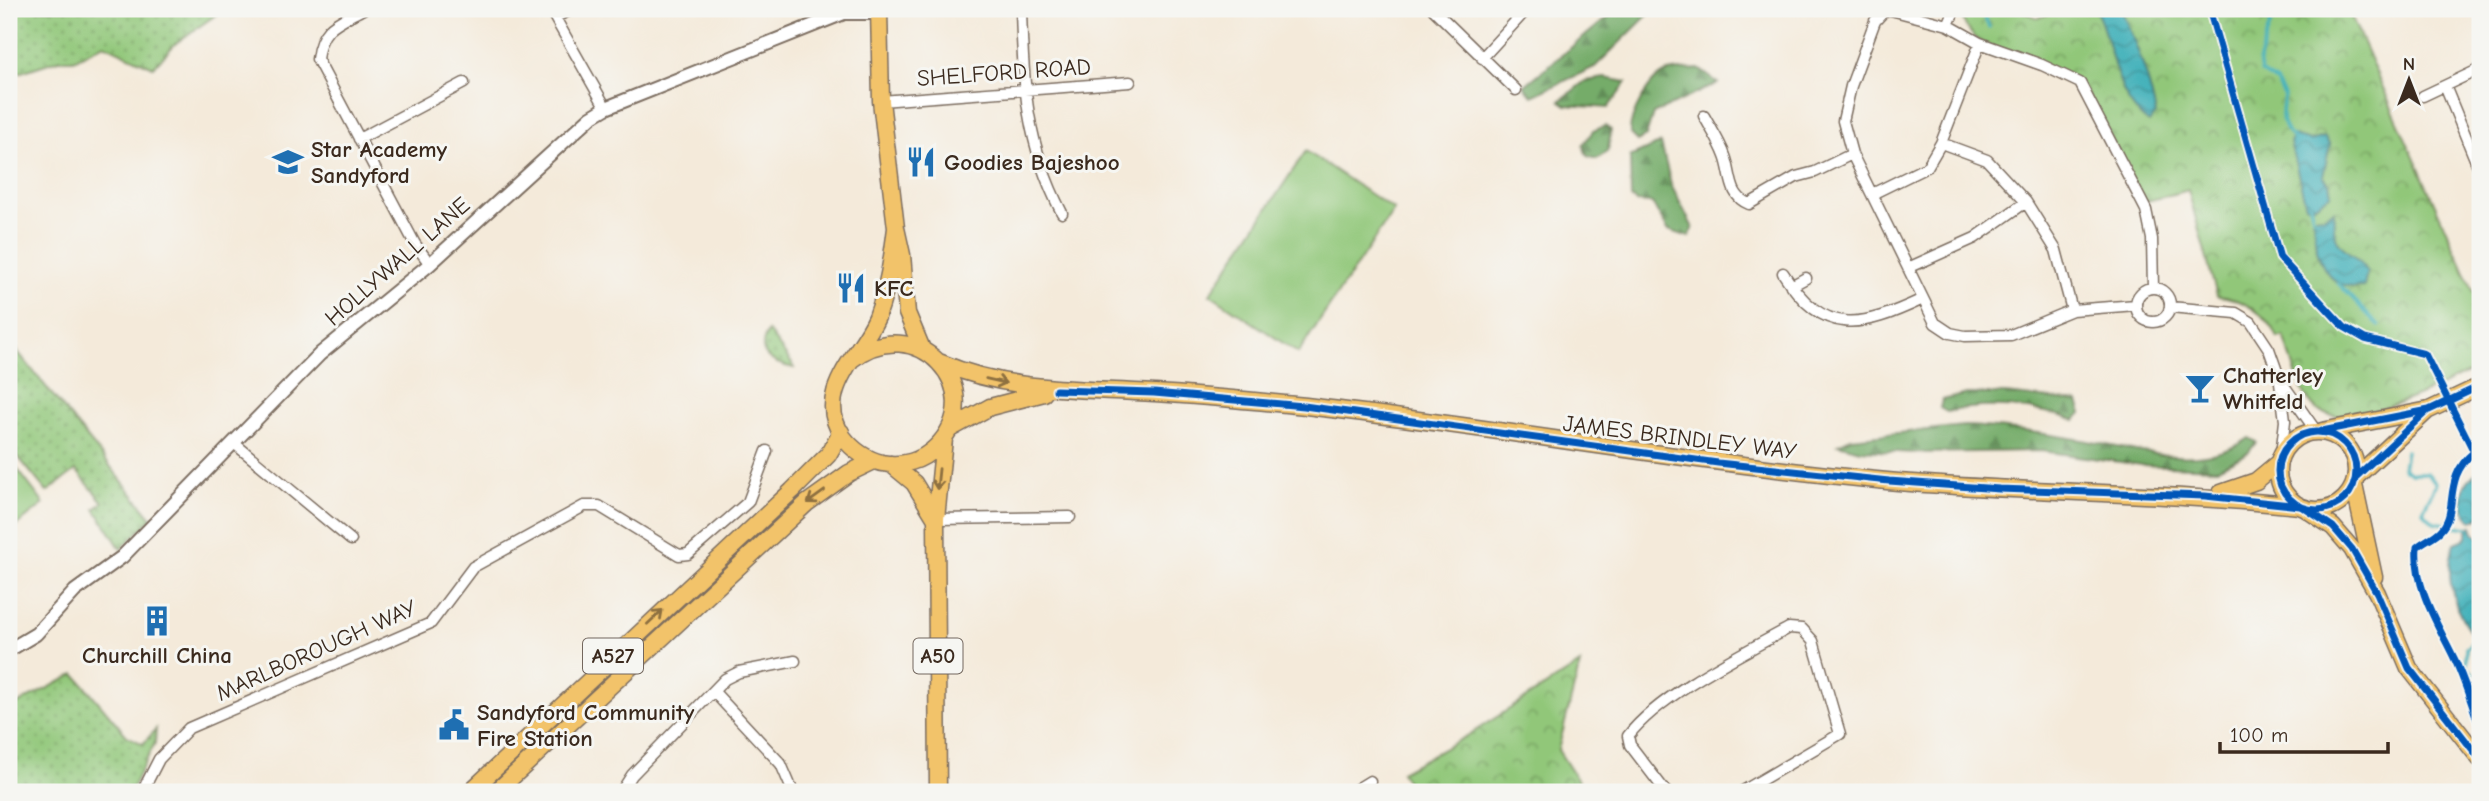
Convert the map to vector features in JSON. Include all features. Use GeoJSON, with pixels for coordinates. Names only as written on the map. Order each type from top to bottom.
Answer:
{"type":"FeatureCollection","features":[{"type":"Feature","properties":{"kind":"main road","name":"A50"},"geometry":{"type":"LineString","coordinates":[[879,11],[881,101],[896,228],[902,255],[907,313],[922,349]]}},
{"type":"Feature","properties":{"kind":"main road"},"geometry":{"type":"LineString","coordinates":[[896,228],[889,284],[875,321],[836,385],[833,406],[841,432],[856,452],[882,463],[914,483],[936,519]]}},
{"type":"Feature","properties":{"kind":"main road","name":"A50"},"geometry":{"type":"LineString","coordinates":[[851,360],[881,344],[902,343],[922,349],[939,362],[953,388],[955,402],[947,434],[936,519],[938,792]]}},
{"type":"Feature","properties":{"kind":"main road","name":"JAMES BRINDLEY WAY"},"geometry":{"type":"LineString","coordinates":[[939,362],[969,375],[1056,390],[1154,393],[1304,406],[1718,463],[1876,480],[1999,489],[2205,496],[2303,507]]}},
{"type":"Feature","properties":{"kind":"main road"},"geometry":{"type":"LineString","coordinates":[[2480,386],[2429,410],[2300,435],[2280,458],[2281,486],[2303,507],[2333,527],[2352,550],[2377,593],[2409,668],[2480,759]]}},
{"type":"Feature","properties":{"kind":"main road","name":"JAMES BRINDLEY WAY"},"geometry":{"type":"LineString","coordinates":[[947,434],[990,407],[1056,390]]}},
{"type":"Feature","properties":{"kind":"main road"},"geometry":{"type":"LineString","coordinates":[[2303,507],[2330,508],[2342,501],[2355,481],[2429,410]]}},
{"type":"Feature","properties":{"kind":"main road"},"geometry":{"type":"LineString","coordinates":[[2319,431],[2332,434],[2349,448],[2356,461],[2355,481],[2377,593]]}},
{"type":"Feature","properties":{"kind":"main road","name":"A527"},"geometry":{"type":"LineString","coordinates":[[470,792],[792,491],[828,455],[841,432]]}},
{"type":"Feature","properties":{"kind":"main road"},"geometry":{"type":"LineString","coordinates":[[882,463],[918,460],[947,434]]}},
{"type":"Feature","properties":{"kind":"main road","name":"JAMES BRINDLEY WAY"},"geometry":{"type":"LineString","coordinates":[[2205,496],[2239,489],[2256,481],[2280,458]]}},
{"type":"Feature","properties":{"kind":"main road","name":"A527"},"geometry":{"type":"LineString","coordinates":[[496,792],[807,503],[849,473],[882,463]]}},
{"type":"Feature","properties":{"kind":"street"},"geometry":{"type":"LineString","coordinates":[[363,9],[327,28],[319,45],[317,59],[415,244],[430,264]]}},
{"type":"Feature","properties":{"kind":"street"},"geometry":{"type":"LineString","coordinates":[[573,9],[553,13],[606,108]]}},
{"type":"Feature","properties":{"kind":"street"},"geometry":{"type":"LineString","coordinates":[[1021,9],[1023,88],[1044,179],[1062,213]]}},
{"type":"Feature","properties":{"kind":"street"},"geometry":{"type":"LineString","coordinates":[[1433,9],[1516,90]]}},
{"type":"Feature","properties":{"kind":"street"},"geometry":{"type":"LineString","coordinates":[[1482,58],[1527,9]]}},
{"type":"Feature","properties":{"kind":"street"},"geometry":{"type":"LineString","coordinates":[[2136,305],[2072,310],[2011,335],[1965,336],[1950,333],[1935,323],[1852,155],[1843,121],[1846,101],[1875,22],[1887,9],[1948,25],[1980,43],[2071,77],[2086,91],[2147,210],[2152,239],[2153,288]]}},
{"type":"Feature","properties":{"kind":"street"},"geometry":{"type":"LineString","coordinates":[[1948,25],[1955,9]]}},
{"type":"Feature","properties":{"kind":"street","name":"HOLLYWALL LANE"},"geometry":{"type":"LineString","coordinates":[[9,650],[36,634],[75,592],[122,556],[235,444],[320,354],[430,264],[591,117],[606,108],[844,13],[879,11]]}},
{"type":"Feature","properties":{"kind":"street"},"geometry":{"type":"LineString","coordinates":[[1872,194],[1927,167],[1941,143],[1980,43]]}},
{"type":"Feature","properties":{"kind":"street"},"geometry":{"type":"LineString","coordinates":[[2423,96],[2480,69]]}},
{"type":"Feature","properties":{"kind":"street","name":"SHELFORD ROAD"},"geometry":{"type":"LineString","coordinates":[[881,101],[1023,88],[1130,82]]}},
{"type":"Feature","properties":{"kind":"street"},"geometry":{"type":"LineString","coordinates":[[359,139],[464,83]]}},
{"type":"Feature","properties":{"kind":"street"},"geometry":{"type":"LineString","coordinates":[[2445,86],[2480,172]]}},
{"type":"Feature","properties":{"kind":"street"},"geometry":{"type":"LineString","coordinates":[[1704,116],[1726,158],[1734,192],[1749,204],[1786,181],[1852,155]]}},
{"type":"Feature","properties":{"kind":"street"},"geometry":{"type":"LineString","coordinates":[[1941,143],[1987,160],[2026,202],[2056,250],[2072,310]]}},
{"type":"Feature","properties":{"kind":"street"},"geometry":{"type":"LineString","coordinates":[[1908,268],[1975,238],[2026,202]]}},
{"type":"Feature","properties":{"kind":"street"},"geometry":{"type":"LineString","coordinates":[[1783,273],[1807,305],[1818,313],[1849,323],[1869,322],[1923,299]]}},
{"type":"Feature","properties":{"kind":"street"},"geometry":{"type":"LineString","coordinates":[[1791,286],[1807,278]]}},
{"type":"Feature","properties":{"kind":"street"},"geometry":{"type":"LineString","coordinates":[[2153,288],[2166,294],[2170,307],[2164,318],[2153,323],[2141,317],[2136,305],[2142,292],[2153,288]]}},
{"type":"Feature","properties":{"kind":"street"},"geometry":{"type":"LineString","coordinates":[[2170,307],[2236,313],[2250,322],[2269,349],[2280,380],[2285,421],[2280,458]]}},
{"type":"Feature","properties":{"kind":"street"},"geometry":{"type":"LineString","coordinates":[[2280,380],[2319,431]]}},
{"type":"Feature","properties":{"kind":"street"},"geometry":{"type":"LineString","coordinates":[[235,444],[351,540]]}},
{"type":"Feature","properties":{"kind":"street","name":"MARLBOROUGH WAY"},"geometry":{"type":"LineString","coordinates":[[142,792],[159,759],[189,728],[431,623],[473,567],[584,506],[599,506],[679,555],[688,554],[748,502],[767,451]]}},
{"type":"Feature","properties":{"kind":"street"},"geometry":{"type":"LineString","coordinates":[[936,519],[1070,517]]}},
{"type":"Feature","properties":{"kind":"street"},"geometry":{"type":"LineString","coordinates":[[1667,792],[1648,772],[1628,736],[1637,723],[1710,672],[1789,628],[1802,629],[1813,641],[1840,734],[1744,791]]}},
{"type":"Feature","properties":{"kind":"street"},"geometry":{"type":"LineString","coordinates":[[621,792],[632,775],[725,679],[739,672],[795,661]]}},
{"type":"Feature","properties":{"kind":"street"},"geometry":{"type":"LineString","coordinates":[[714,692],[781,764],[793,792]]}},
{"type":"Feature","properties":{"kind":"street"},"geometry":{"type":"LineString","coordinates":[[1352,792],[1370,781]]}},
{"type":"Feature","properties":{"kind":"green space"},"geometry":{"type":"Polygon","coordinates":[[[24,9],[224,9],[176,43],[153,67],[104,44],[74,60],[58,60],[9,76],[9,12],[24,9]]]}},
{"type":"Feature","properties":{"kind":"green space"},"geometry":{"type":"Polygon","coordinates":[[[1618,9],[1654,9],[1595,67],[1532,96],[1524,86],[1618,9]]]}},
{"type":"Feature","properties":{"kind":"green space"},"geometry":{"type":"Polygon","coordinates":[[[1962,9],[2018,9],[2038,18],[2063,9],[2348,9],[2480,306],[2480,367],[2421,394],[2370,412],[2347,416],[2327,414],[2313,406],[2299,382],[2284,336],[2278,338],[2268,322],[2253,309],[2235,300],[2217,296],[2188,190],[2143,202],[2101,119],[2079,83],[2066,75],[1990,47],[1975,38],[1965,25],[1962,9]]]}},
{"type":"Feature","properties":{"kind":"green space"},"geometry":{"type":"Polygon","coordinates":[[[1699,69],[1718,83],[1653,114],[1646,136],[1637,141],[1630,134],[1633,118],[1652,84],[1665,73],[1699,69]]]}},
{"type":"Feature","properties":{"kind":"green space"},"geometry":{"type":"Polygon","coordinates":[[[1605,78],[1627,82],[1608,108],[1566,105],[1560,101],[1585,81],[1605,78]]]}},
{"type":"Feature","properties":{"kind":"green space"},"geometry":{"type":"Polygon","coordinates":[[[1605,126],[1611,130],[1608,151],[1597,159],[1587,156],[1583,145],[1593,131],[1605,126]]]}},
{"type":"Feature","properties":{"kind":"green space"},"geometry":{"type":"Polygon","coordinates":[[[1661,143],[1671,185],[1693,228],[1689,237],[1668,230],[1652,203],[1636,202],[1631,198],[1630,157],[1661,143]]]}},
{"type":"Feature","properties":{"kind":"green space"},"geometry":{"type":"Polygon","coordinates":[[[1306,151],[1394,210],[1298,353],[1210,294],[1306,151]]]}},
{"type":"Feature","properties":{"kind":"green space"},"geometry":{"type":"Polygon","coordinates":[[[768,331],[794,368],[773,361],[764,352],[764,339],[768,331]]]}},
{"type":"Feature","properties":{"kind":"green space"},"geometry":{"type":"Polygon","coordinates":[[[9,341],[152,518],[121,549],[95,509],[103,502],[76,470],[47,492],[9,446],[9,341]]]}},
{"type":"Feature","properties":{"kind":"green space"},"geometry":{"type":"Polygon","coordinates":[[[1967,394],[2005,394],[2078,402],[2082,413],[2075,420],[2011,407],[1979,407],[1947,412],[1940,408],[1942,400],[1967,394]]]}},
{"type":"Feature","properties":{"kind":"green space"},"geometry":{"type":"Polygon","coordinates":[[[1964,426],[2038,433],[2167,456],[2209,454],[2230,449],[2249,438],[2256,442],[2249,452],[2218,468],[2142,465],[2041,451],[1915,453],[1860,450],[1838,444],[1851,438],[1964,426]]]}},
{"type":"Feature","properties":{"kind":"green space"},"geometry":{"type":"Polygon","coordinates":[[[9,458],[44,504],[12,529],[9,525],[9,458]]]}},
{"type":"Feature","properties":{"kind":"green space"},"geometry":{"type":"Polygon","coordinates":[[[1580,664],[1558,750],[1585,792],[1413,792],[1401,772],[1467,736],[1580,664]]]}},
{"type":"Feature","properties":{"kind":"green space"},"geometry":{"type":"Polygon","coordinates":[[[75,674],[127,736],[143,744],[156,729],[155,743],[130,792],[9,792],[9,708],[75,674]]]}},
{"type":"Feature","properties":{"kind":"water"},"geometry":{"type":"Polygon","coordinates":[[[2095,9],[2121,9],[2142,60],[2153,100],[2156,114],[2149,123],[2137,112],[2121,85],[2095,9]]]}},
{"type":"Feature","properties":{"kind":"water"},"geometry":{"type":"Polygon","coordinates":[[[2293,136],[2310,141],[2325,137],[2330,145],[2323,176],[2329,183],[2331,194],[2315,205],[2306,206],[2290,142],[2293,136]]]}},
{"type":"Feature","properties":{"kind":"water"},"geometry":{"type":"Polygon","coordinates":[[[2334,211],[2338,242],[2367,272],[2364,287],[2350,287],[2338,283],[2323,266],[2315,243],[2313,217],[2334,211]]]}},
{"type":"Feature","properties":{"kind":"water"},"geometry":{"type":"Polygon","coordinates":[[[2480,470],[2480,517],[2472,521],[2463,507],[2462,494],[2468,481],[2480,470]]]}},
{"type":"Feature","properties":{"kind":"water"},"geometry":{"type":"Polygon","coordinates":[[[2472,526],[2474,533],[2480,538],[2480,643],[2458,609],[2450,569],[2455,543],[2467,538],[2467,528],[2472,526]]]}},
{"type":"Feature","properties":{"kind":"waterway"},"geometry":{"type":"LineString","coordinates":[[1972,9],[1982,13],[1989,27]]}},
{"type":"Feature","properties":{"kind":"waterway"},"geometry":{"type":"LineString","coordinates":[[2275,9],[2259,59],[2261,72],[2276,82],[2284,95],[2283,123],[2293,138]]}},
{"type":"Feature","properties":{"kind":"waterway"},"geometry":{"type":"LineString","coordinates":[[2310,205],[2313,217]]}},
{"type":"Feature","properties":{"kind":"waterway"},"geometry":{"type":"LineString","coordinates":[[2338,283],[2379,326]]}},
{"type":"Feature","properties":{"kind":"waterway"},"geometry":{"type":"LineString","coordinates":[[2406,451],[2403,468],[2411,473],[2427,473],[2436,483],[2423,511],[2434,522],[2467,528]]}},
{"type":"Feature","properties":{"kind":"waterway"},"geometry":{"type":"LineString","coordinates":[[2476,639],[2466,648],[2466,668],[2480,677]]}},
{"type":"Feature","properties":{"kind":"cycle path"},"geometry":{"type":"LineString","coordinates":[[2209,9],[2280,258],[2344,327],[2365,339],[2425,354],[2474,452],[2458,473],[2446,523],[2438,533],[2417,547],[2417,562],[2428,606],[2459,668],[2480,728]]}},
{"type":"Feature","properties":{"kind":"cycle path"},"geometry":{"type":"LineString","coordinates":[[2322,431],[2429,410],[2480,386]]}},
{"type":"Feature","properties":{"kind":"cycle path"},"geometry":{"type":"LineString","coordinates":[[1056,390],[1154,393],[1304,406],[1718,463],[1889,481],[1999,489],[2205,496],[2300,506]]}},
{"type":"Feature","properties":{"kind":"cycle path"},"geometry":{"type":"LineString","coordinates":[[2356,477],[2426,412]]}},
{"type":"Feature","properties":{"kind":"cycle path"},"geometry":{"type":"LineString","coordinates":[[2317,432],[2332,435],[2345,443],[2353,456],[2356,471],[2353,486],[2345,499],[2332,507],[2317,510],[2302,507],[2289,499],[2281,486],[2278,471],[2281,456],[2289,443],[2302,435],[2317,432]]}},
{"type":"Feature","properties":{"kind":"cycle path"},"geometry":{"type":"LineString","coordinates":[[2306,509],[2333,527],[2352,549],[2377,593],[2409,668],[2480,759]]}},
{"type":"Feature","properties":{"kind":"place","name":"Star Academy Sandyford"},"geometry":{"type":"Point","coordinates":[288,162]}},
{"type":"Feature","properties":{"kind":"place","name":"Goodies Bajeshoo"},"geometry":{"type":"Point","coordinates":[921,162]}},
{"type":"Feature","properties":{"kind":"place","name":"KFC"},"geometry":{"type":"Point","coordinates":[851,288]}},
{"type":"Feature","properties":{"kind":"place","name":"Chatterley Whitfeld"},"geometry":{"type":"Point","coordinates":[2200,388]}},
{"type":"Feature","properties":{"kind":"place","name":"Churchill China"},"geometry":{"type":"Point","coordinates":[157,621]}},
{"type":"Feature","properties":{"kind":"place","name":"Sandyford Community Fire Station"},"geometry":{"type":"Point","coordinates":[454,725]}}]}
